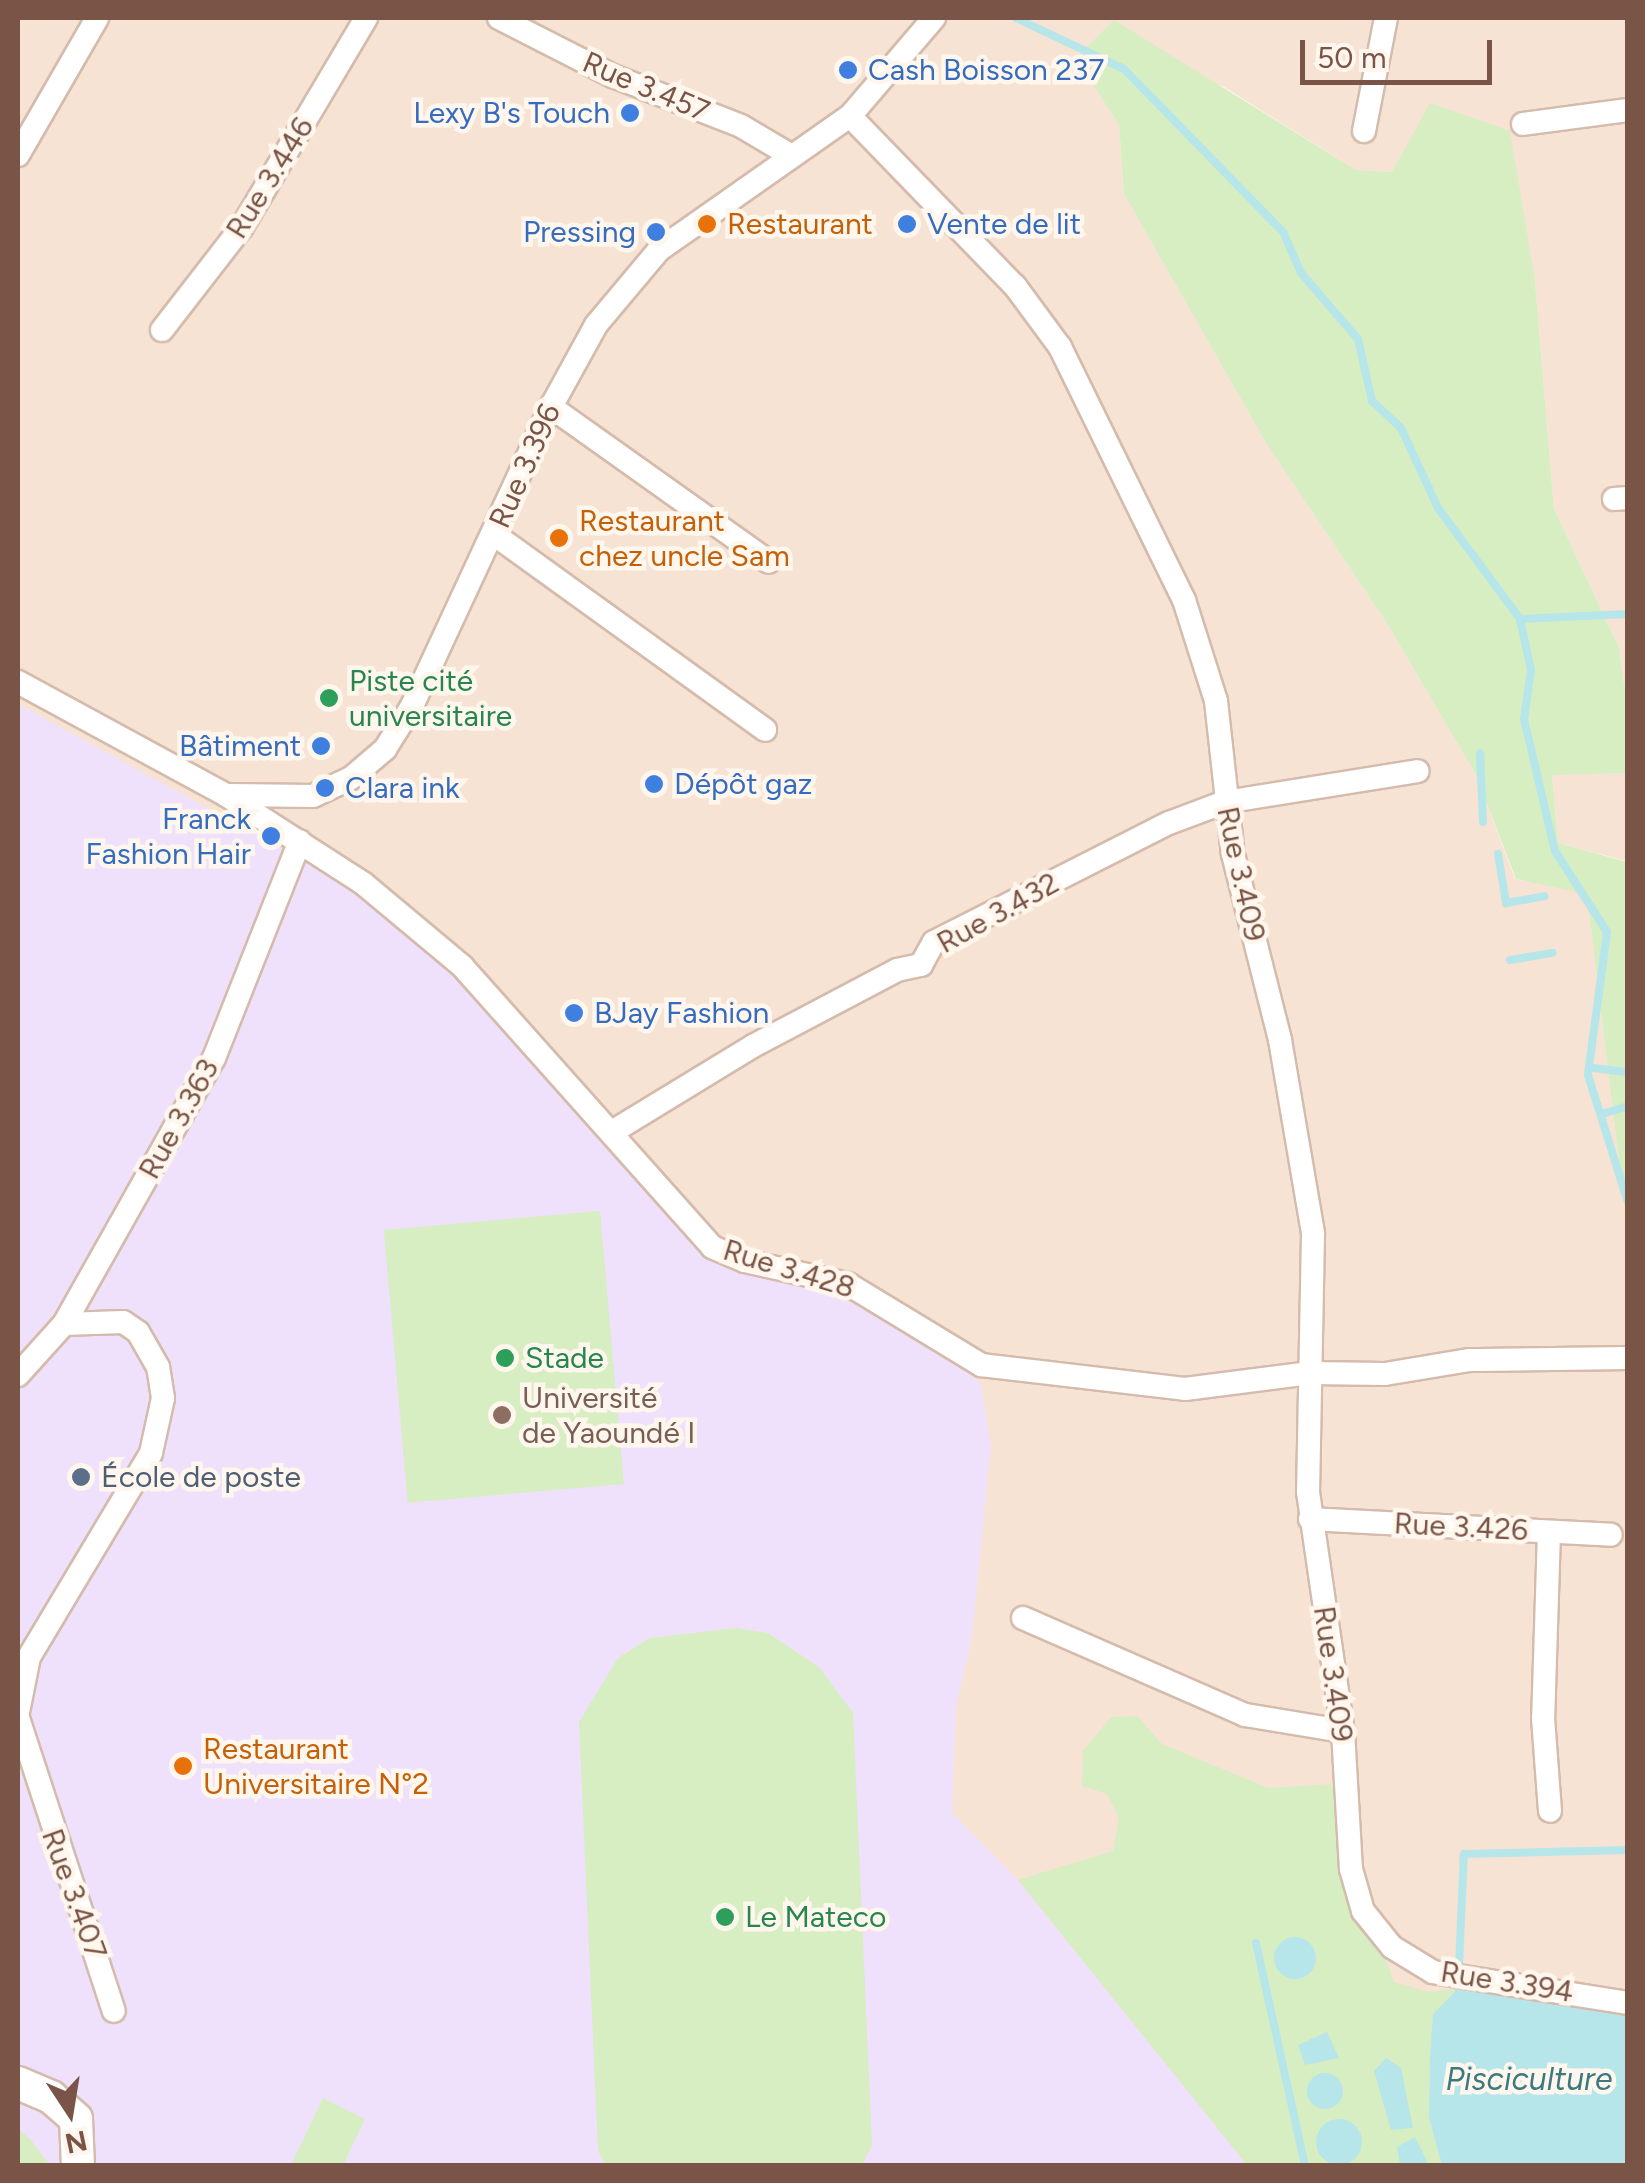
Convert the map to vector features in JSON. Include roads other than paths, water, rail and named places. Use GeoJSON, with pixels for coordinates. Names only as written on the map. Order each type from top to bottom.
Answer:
{"type":"FeatureCollection","features":[{"type":"Feature","properties":{"kind":"street"},"geometry":{"type":"LineString","coordinates":[[18,155],[97,18]]}},
{"type":"Feature","properties":{"kind":"street","name":"Rue 3.446"},"geometry":{"type":"LineString","coordinates":[[162,330],[242,228],[366,18]]}},
{"type":"Feature","properties":{"kind":"street","name":"Rue 3.457"},"geometry":{"type":"LineString","coordinates":[[499,18],[792,156]]}},
{"type":"Feature","properties":{"kind":"street"},"geometry":{"type":"LineString","coordinates":[[850,116],[934,18]]}},
{"type":"Feature","properties":{"kind":"street"},"geometry":{"type":"LineString","coordinates":[[1364,131],[1386,18]]}},
{"type":"Feature","properties":{"kind":"street"},"geometry":{"type":"LineString","coordinates":[[1523,124],[1628,110]]}},
{"type":"Feature","properties":{"kind":"street","name":"Rue 3.396"},"geometry":{"type":"LineString","coordinates":[[226,795],[313,796],[351,778],[385,749],[495,535],[551,407],[596,326],[659,250],[850,116]]}},
{"type":"Feature","properties":{"kind":"street","name":"Rue 3.409"},"geometry":{"type":"LineString","coordinates":[[850,116],[1016,286],[1060,348],[1184,600],[1216,700],[1225,802],[1280,1040],[1313,1234],[1310,1519],[1343,1730],[1352,1869],[1364,1911],[1392,1947]]}},
{"type":"Feature","properties":{"kind":"street"},"geometry":{"type":"LineString","coordinates":[[551,407],[769,562]]}},
{"type":"Feature","properties":{"kind":"street"},"geometry":{"type":"LineString","coordinates":[[495,535],[764,730]]}},
{"type":"Feature","properties":{"kind":"street","name":"Rue 3.428"},"geometry":{"type":"LineString","coordinates":[[18,682],[226,795],[364,884],[462,966],[712,1246],[745,1261],[848,1284],[980,1365],[1185,1389],[1310,1372],[1358,1376],[1470,1360],[1628,1358]]}},
{"type":"Feature","properties":{"kind":"street","name":"Rue 3.432"},"geometry":{"type":"LineString","coordinates":[[612,1132],[752,1046],[897,970],[921,966],[934,942],[1169,823],[1225,802],[1418,771]]}},
{"type":"Feature","properties":{"kind":"street","name":"Rue 3.363"},"geometry":{"type":"LineString","coordinates":[[18,1375],[64,1324],[214,1058],[300,841]]}},
{"type":"Feature","properties":{"kind":"street","name":"Rue 3.407"},"geometry":{"type":"LineString","coordinates":[[64,1324],[124,1322],[138,1332],[158,1367],[163,1398],[151,1453],[29,1657],[18,1715],[53,1843],[80,1900],[114,2011]]}},
{"type":"Feature","properties":{"kind":"street","name":"Rue 3.426"},"geometry":{"type":"LineString","coordinates":[[1310,1519],[1611,1535]]}},
{"type":"Feature","properties":{"kind":"street"},"geometry":{"type":"LineString","coordinates":[[1549,1532],[1544,1718],[1550,1810]]}},
{"type":"Feature","properties":{"kind":"street"},"geometry":{"type":"LineString","coordinates":[[1023,1618],[1245,1715],[1343,1730]]}},
{"type":"Feature","properties":{"kind":"street","name":"Rue 3.394"},"geometry":{"type":"LineString","coordinates":[[1392,1947],[1433,1972],[1628,2003]]}},
{"type":"Feature","properties":{"kind":"street"},"geometry":{"type":"LineString","coordinates":[[18,2083],[51,2097],[76,2118],[78,2166]]}},
{"type":"Feature","properties":{"kind":"water"},"geometry":{"type":"Polygon","coordinates":[[[1295,1937],[1310,1943],[1316,1958],[1310,1973],[1295,1979],[1280,1973],[1274,1958],[1280,1943],[1295,1937]]]}},
{"type":"Feature","properties":{"kind":"water","name":"Pisciculture"},"geometry":{"type":"Polygon","coordinates":[[[1458,1989],[1537,1992],[1627,2009],[1627,2165],[1442,2165],[1429,2118],[1433,2014],[1458,1989]]]}},
{"type":"Feature","properties":{"kind":"water"},"geometry":{"type":"Polygon","coordinates":[[[1327,2032],[1339,2058],[1305,2065],[1298,2045],[1327,2032]]]}},
{"type":"Feature","properties":{"kind":"water"},"geometry":{"type":"Polygon","coordinates":[[[1386,2058],[1401,2068],[1413,2128],[1391,2130],[1374,2071],[1386,2058]]]}},
{"type":"Feature","properties":{"kind":"water"},"geometry":{"type":"Polygon","coordinates":[[[1325,2073],[1338,2078],[1343,2091],[1338,2104],[1325,2109],[1312,2104],[1307,2091],[1312,2078],[1325,2073]]]}},
{"type":"Feature","properties":{"kind":"water"},"geometry":{"type":"Polygon","coordinates":[[[1339,2119],[1356,2125],[1362,2142],[1356,2159],[1339,2165],[1322,2159],[1316,2142],[1322,2125],[1339,2119]]]}},
{"type":"Feature","properties":{"kind":"water"},"geometry":{"type":"Polygon","coordinates":[[[1415,2137],[1429,2165],[1400,2165],[1397,2147],[1415,2137]]]}},
{"type":"Feature","properties":{"kind":"waterway"},"geometry":{"type":"LineString","coordinates":[[1016,18],[1124,69],[1283,232],[1301,273],[1358,339],[1372,401],[1401,428],[1438,508],[1520,619],[1531,670],[1524,719],[1555,851],[1607,932],[1588,1075],[1628,1203]]}},
{"type":"Feature","properties":{"kind":"waterway"},"geometry":{"type":"LineString","coordinates":[[1520,619],[1628,614]]}},
{"type":"Feature","properties":{"kind":"waterway"},"geometry":{"type":"LineString","coordinates":[[1480,753],[1483,822]]}},
{"type":"Feature","properties":{"kind":"waterway"},"geometry":{"type":"LineString","coordinates":[[1498,854],[1506,903],[1544,896]]}},
{"type":"Feature","properties":{"kind":"waterway"},"geometry":{"type":"LineString","coordinates":[[1510,960],[1552,953]]}},
{"type":"Feature","properties":{"kind":"waterway"},"geometry":{"type":"LineString","coordinates":[[1593,1068],[1628,1072]]}},
{"type":"Feature","properties":{"kind":"waterway"},"geometry":{"type":"LineString","coordinates":[[1602,1114],[1628,1106]]}},
{"type":"Feature","properties":{"kind":"waterway"},"geometry":{"type":"LineString","coordinates":[[1458,1989],[1464,1854],[1628,1850]]}},
{"type":"Feature","properties":{"kind":"waterway"},"geometry":{"type":"LineString","coordinates":[[1256,1943],[1305,2166]]}},
{"type":"Feature","properties":{"kind":"place","name":"Cash Boisson 237"},"geometry":{"type":"Point","coordinates":[848,70]}},
{"type":"Feature","properties":{"kind":"place","name":"Lexy B's Touch"},"geometry":{"type":"Point","coordinates":[630,113]}},
{"type":"Feature","properties":{"kind":"place","name":"Restaurant"},"geometry":{"type":"Point","coordinates":[707,224]}},
{"type":"Feature","properties":{"kind":"place","name":"Vente de lit"},"geometry":{"type":"Point","coordinates":[907,224]}},
{"type":"Feature","properties":{"kind":"place","name":"Pressing"},"geometry":{"type":"Point","coordinates":[656,232]}},
{"type":"Feature","properties":{"kind":"place","name":"Restaurant chez uncle Sam"},"geometry":{"type":"Point","coordinates":[559,538]}},
{"type":"Feature","properties":{"kind":"place","name":"Piste cité universitaire"},"geometry":{"type":"Point","coordinates":[329,698]}},
{"type":"Feature","properties":{"kind":"place","name":"Bâtiment"},"geometry":{"type":"Point","coordinates":[321,746]}},
{"type":"Feature","properties":{"kind":"place","name":"Dépôt gaz"},"geometry":{"type":"Point","coordinates":[654,784]}},
{"type":"Feature","properties":{"kind":"place","name":"Clara ink"},"geometry":{"type":"Point","coordinates":[325,788]}},
{"type":"Feature","properties":{"kind":"place","name":"Franck Fashion Hair"},"geometry":{"type":"Point","coordinates":[271,836]}},
{"type":"Feature","properties":{"kind":"place","name":"BJay Fashion"},"geometry":{"type":"Point","coordinates":[574,1013]}},
{"type":"Feature","properties":{"kind":"place","name":"Stade"},"geometry":{"type":"Point","coordinates":[505,1358]}},
{"type":"Feature","properties":{"kind":"place","name":"Université de Yaoundé I"},"geometry":{"type":"Point","coordinates":[502,1415]}},
{"type":"Feature","properties":{"kind":"place","name":"École de poste"},"geometry":{"type":"Point","coordinates":[81,1477]}},
{"type":"Feature","properties":{"kind":"place","name":"Restaurant Universitaire N°2"},"geometry":{"type":"Point","coordinates":[183,1766]}},
{"type":"Feature","properties":{"kind":"place","name":"Le Mateco"},"geometry":{"type":"Point","coordinates":[725,1917]}}]}
